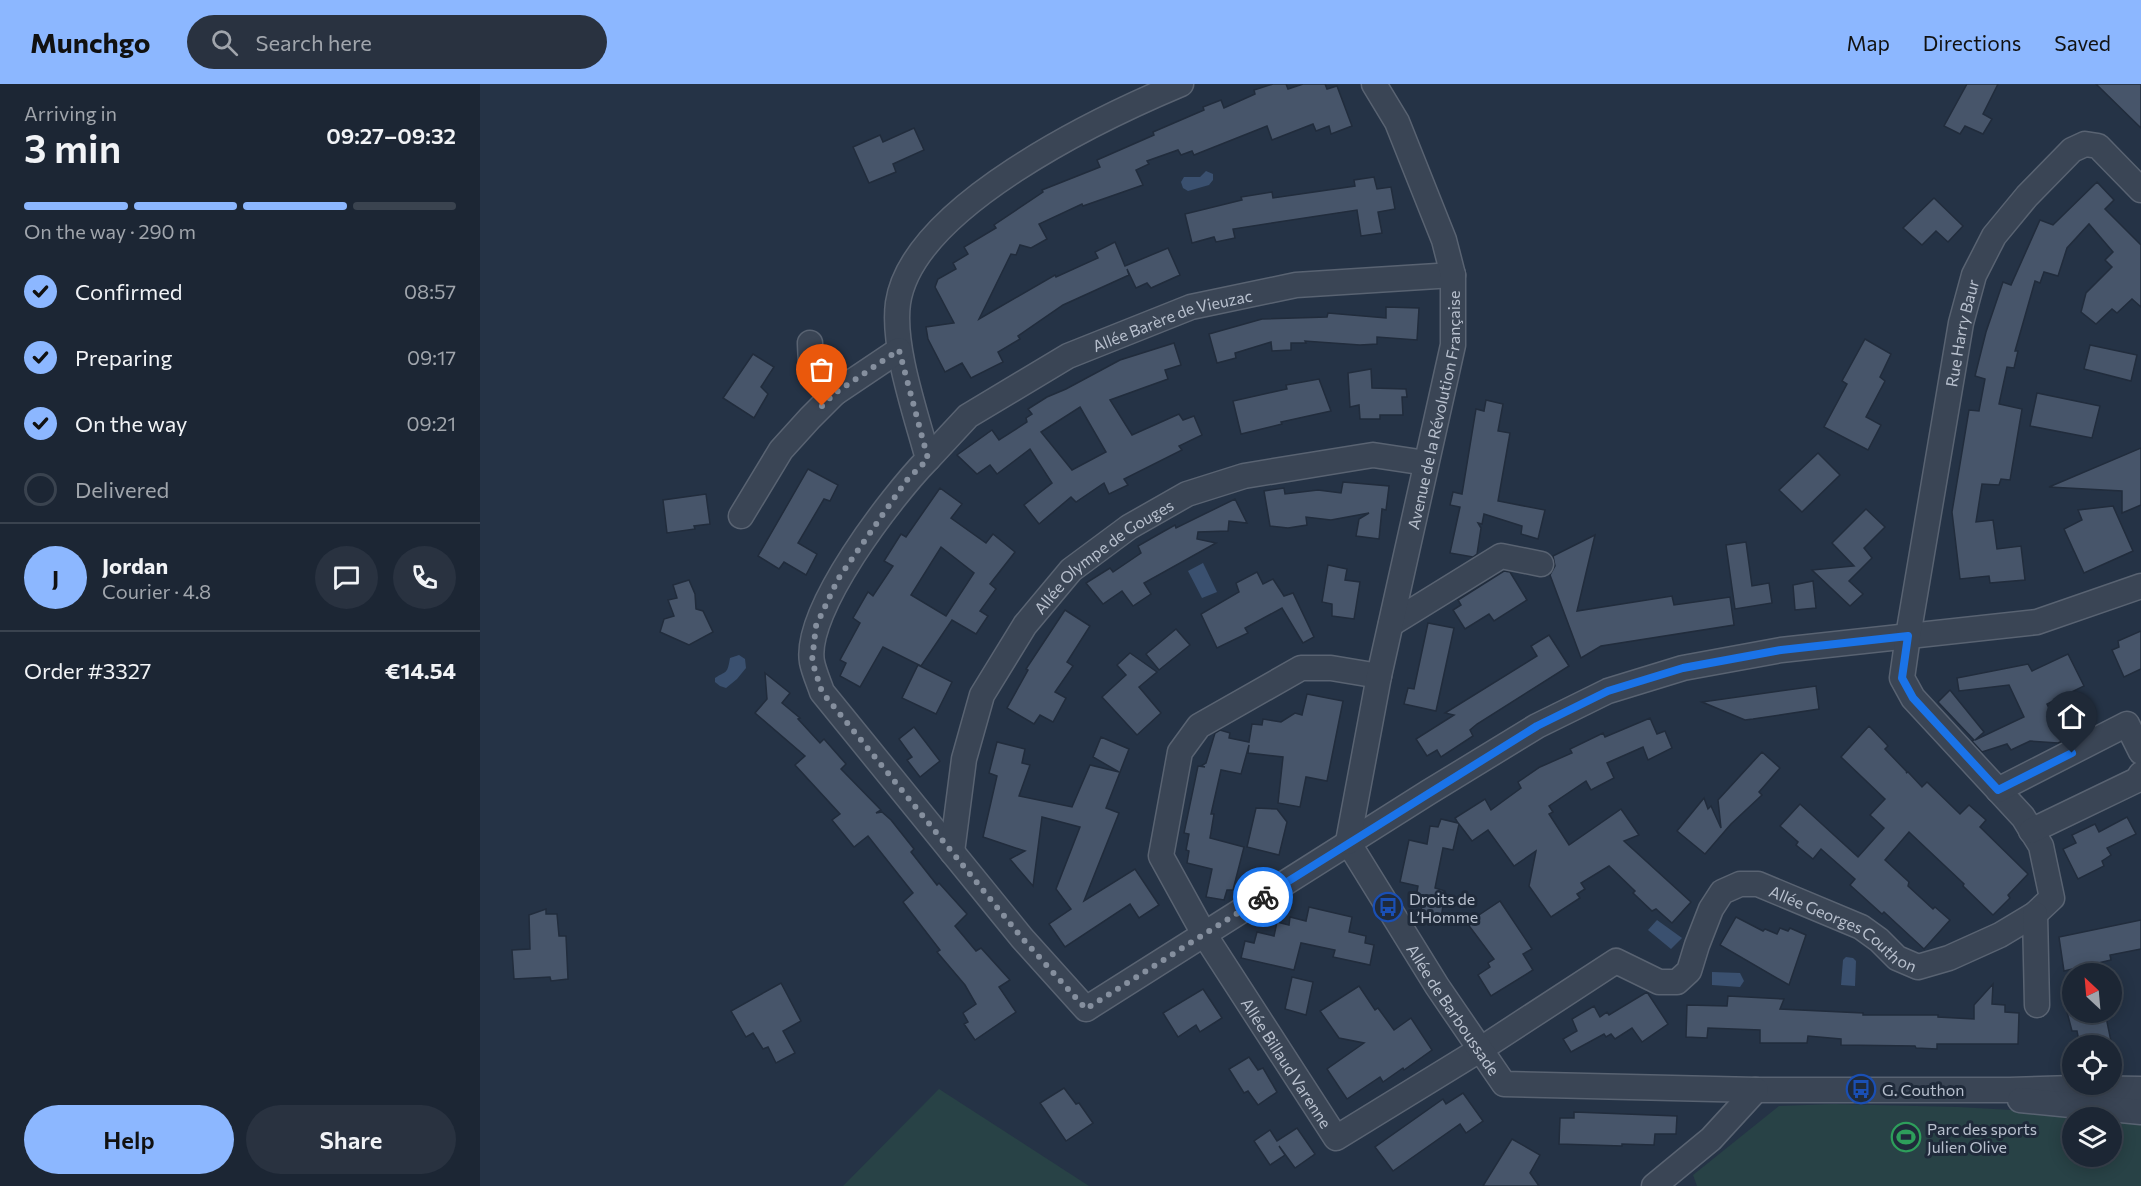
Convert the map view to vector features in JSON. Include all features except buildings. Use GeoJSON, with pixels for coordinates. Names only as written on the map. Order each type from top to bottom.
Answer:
{"type":"FeatureCollection","features":[{"type":"Feature","properties":{"kind":"street"},"geometry":{"type":"LineString","coordinates":[[928,459],[899,350],[898,303],[907,272],[927,243],[970,202],[1021,165],[1082,130],[1181,84]]}},
{"type":"Feature","properties":{"kind":"street","name":"Avenue de la Révolution Française"},"geometry":{"type":"LineString","coordinates":[[1348,843],[1379,676],[1453,345],[1454,275],[1444,240],[1397,122],[1374,84]]}},
{"type":"Feature","properties":{"kind":"street","name":"Rue Harry Baur"},"geometry":{"type":"LineString","coordinates":[[1908,636],[1961,323],[1974,275],[1994,236],[2026,196],[2072,150],[2085,144],[2098,146],[2141,190]]}},
{"type":"Feature","properties":{"kind":"street","name":"Allée Barère de Vieuzac"},"geometry":{"type":"LineString","coordinates":[[1204,934],[1086,1009],[1022,938],[822,692],[812,661],[816,626],[838,579],[906,481],[968,416],[1068,356],[1191,308],[1296,285],[1454,275]]}},
{"type":"Feature","properties":{"kind":"street"},"geometry":{"type":"LineString","coordinates":[[810,343],[811,371],[821,385],[835,393]]}},
{"type":"Feature","properties":{"kind":"street"},"geometry":{"type":"LineString","coordinates":[[741,516],[781,450],[835,393],[899,350]]}},
{"type":"Feature","properties":{"kind":"street","name":"Allée Olympe de Gouges"},"geometry":{"type":"LineString","coordinates":[[952,852],[964,759],[982,695],[1025,625],[1071,570],[1129,527],[1187,494],[1244,476],[1373,455],[1426,463]]}},
{"type":"Feature","properties":{"kind":"street"},"geometry":{"type":"LineString","coordinates":[[1391,624],[1501,556],[1541,564]]}},
{"type":"Feature","properties":{"kind":"street"},"geometry":{"type":"LineString","coordinates":[[1379,676],[1331,668],[1301,668],[1199,726],[1180,752],[1161,856],[1204,934],[1537,726],[1608,691],[1683,668],[1781,650],[2037,622],[2141,586]]}},
{"type":"Feature","properties":{"kind":"street"},"geometry":{"type":"LineString","coordinates":[[1908,636],[1902,678],[1913,698],[2023,817],[2041,846],[2043,905],[2037,1005]]}},
{"type":"Feature","properties":{"kind":"street"},"geometry":{"type":"LineString","coordinates":[[1998,790],[2127,724],[2141,752]]}},
{"type":"Feature","properties":{"kind":"street"},"geometry":{"type":"LineString","coordinates":[[2031,831],[2138,780],[2141,774]]}},
{"type":"Feature","properties":{"kind":"street","name":"Allée de Barboussade"},"geometry":{"type":"LineString","coordinates":[[1348,843],[1437,986],[1504,1084],[1756,1090]]}},
{"type":"Feature","properties":{"kind":"street","name":"Allée Georges Couthon"},"geometry":{"type":"LineString","coordinates":[[1481,1049],[1616,961],[1659,982],[1677,982],[1689,971],[1704,927],[1722,892],[1740,884],[1758,884],[1861,927],[1879,940],[1897,958],[1918,967],[1949,958],[2000,935],[2043,905]]}},
{"type":"Feature","properties":{"kind":"street","name":"Allée Billaud Varenne"},"geometry":{"type":"LineString","coordinates":[[1204,934],[1336,1138],[1481,1049]]}},
{"type":"Feature","properties":{"kind":"street"},"geometry":{"type":"LineString","coordinates":[[1654,1186],[1710,1138],[1756,1090],[2141,1089]]}},
{"type":"Feature","properties":{"kind":"street"},"geometry":{"type":"LineString","coordinates":[[1977,1090],[2031,1103],[2141,1112]]}},
{"type":"Feature","properties":{"kind":"green space"},"geometry":{"type":"Polygon","coordinates":[[[939,1089],[1089,1186],[843,1186],[939,1089]]]}},
{"type":"Feature","properties":{"kind":"green space","name":"Parc des sports Julien Olive"},"geometry":{"type":"Polygon","coordinates":[[[1833,1104],[2062,1113],[2062,1167],[2122,1167],[2122,1116],[2141,1117],[2141,1186],[1697,1186],[1693,1175],[1779,1106],[1833,1104]]]}},
{"type":"Feature","properties":{"kind":"water"},"geometry":{"type":"Polygon","coordinates":[[[1206,171],[1213,174],[1213,180],[1209,185],[1188,191],[1183,188],[1181,182],[1184,177],[1200,177],[1206,171]]]}},
{"type":"Feature","properties":{"kind":"water"},"geometry":{"type":"Polygon","coordinates":[[[1203,563],[1217,592],[1202,598],[1188,571],[1203,563]]]}},
{"type":"Feature","properties":{"kind":"water"},"geometry":{"type":"Polygon","coordinates":[[[739,655],[745,659],[746,668],[726,688],[720,686],[715,682],[715,678],[726,671],[730,658],[739,655]]]}},
{"type":"Feature","properties":{"kind":"water"},"geometry":{"type":"Polygon","coordinates":[[[1657,920],[1682,938],[1671,949],[1648,930],[1657,920]]]}},
{"type":"Feature","properties":{"kind":"water"},"geometry":{"type":"Polygon","coordinates":[[[1846,957],[1856,961],[1855,986],[1841,985],[1843,960],[1846,957]]]}},
{"type":"Feature","properties":{"kind":"water"},"geometry":{"type":"Polygon","coordinates":[[[1712,972],[1740,973],[1744,981],[1740,987],[1712,985],[1712,972]]]}},
{"type":"Feature","properties":{"kind":"way so far"},"geometry":{"type":"LineString","coordinates":[[822,406],[835,393],[899,350],[928,459],[906,481],[838,579],[816,626],[812,661],[822,692],[1022,938],[1086,1009],[1263,897]]}},
{"type":"Feature","properties":{"kind":"place","name":"Droits de L’Homme"},"geometry":{"type":"Point","coordinates":[1388,907]}},
{"type":"Feature","properties":{"kind":"place","name":"G. Couthon"},"geometry":{"type":"Point","coordinates":[1861,1089]}},
{"type":"Feature","properties":{"kind":"place","name":"Parc des sports Julien Olive"},"geometry":{"type":"Point","coordinates":[1906,1137]}},
{"type":"Feature","properties":{"kind":"route"},"geometry":{"type":"LineString","coordinates":[[1263,897],[1537,726],[1608,691],[1683,668],[1781,650],[1908,636],[1902,678],[1913,698],[1998,790],[2072,753]]}}]}
